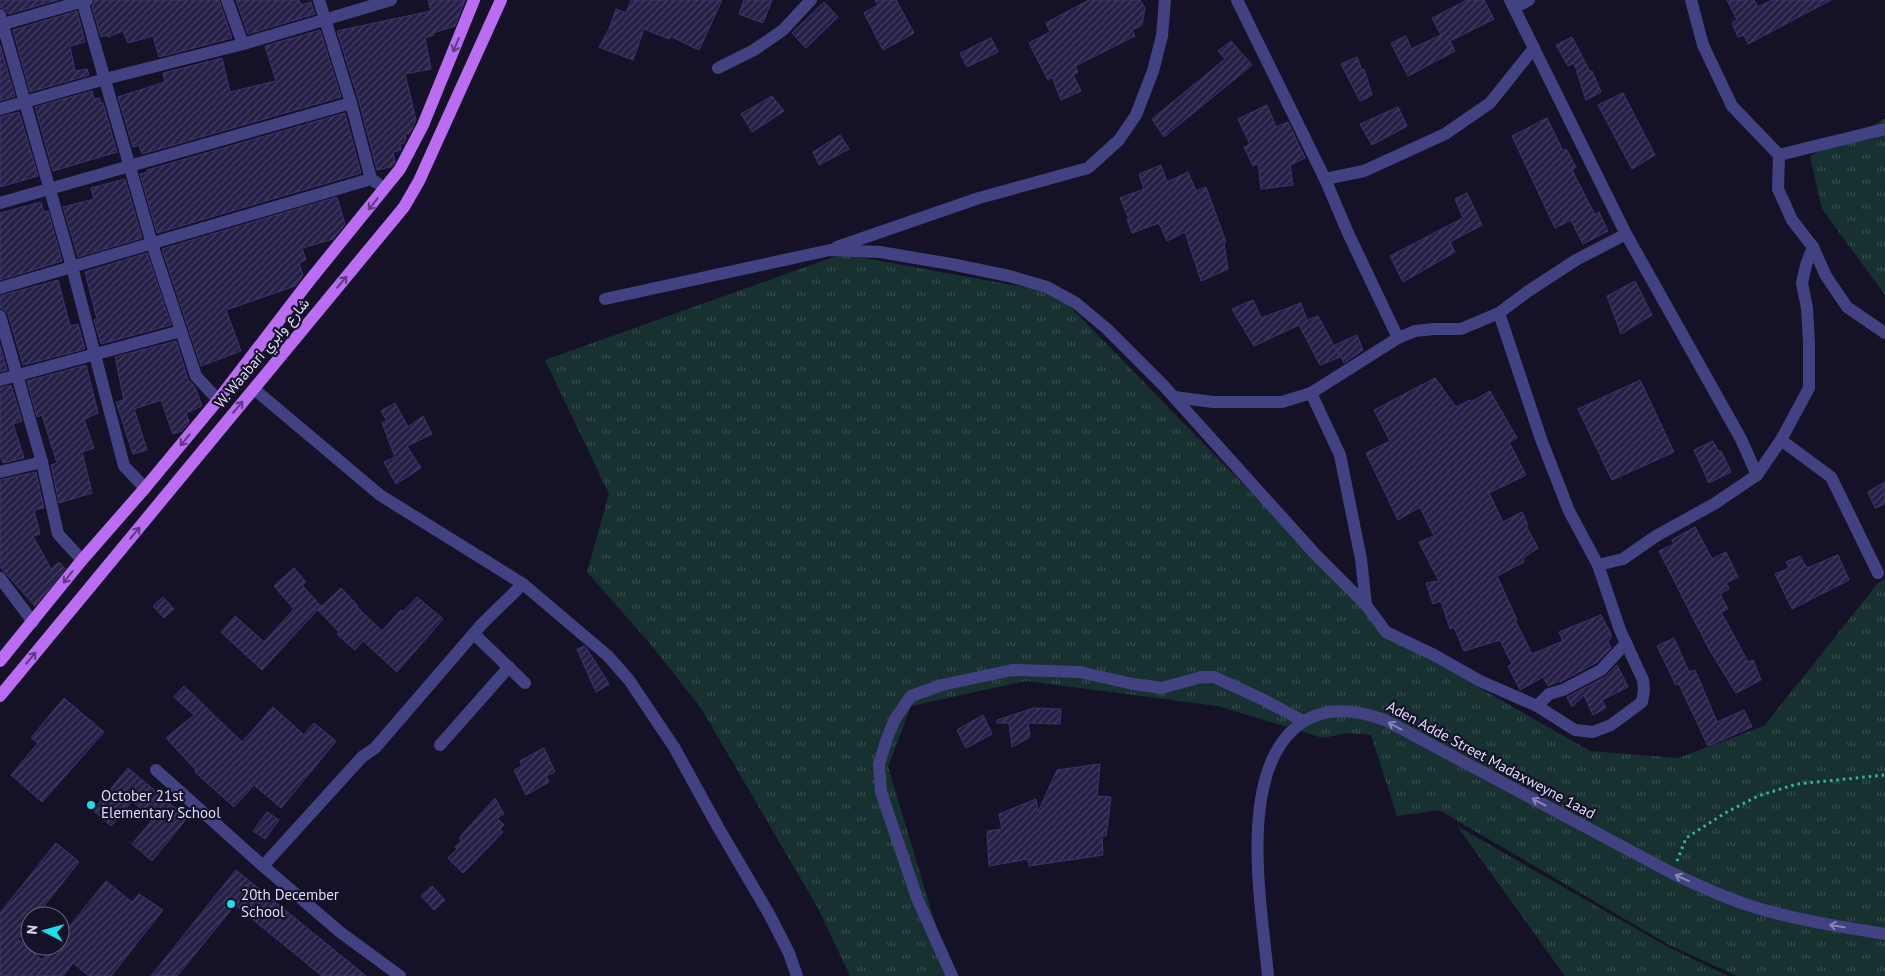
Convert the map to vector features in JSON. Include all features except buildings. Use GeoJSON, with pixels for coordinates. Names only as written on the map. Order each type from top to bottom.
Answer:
{"type":"FeatureCollection","features":[{"type":"Feature","properties":{"kind":"main road","name":"W. Waabari شارع وابري"},"geometry":{"type":"LineString","coordinates":[[0,661],[82,560],[218,400],[310,280],[400,169],[423,126],[474,0]]}},
{"type":"Feature","properties":{"kind":"main road","name":"W. Waabari شارع وابري"},"geometry":{"type":"LineString","coordinates":[[0,696],[404,207],[419,181],[501,0]]}},
{"type":"Feature","properties":{"kind":"street"},"geometry":{"type":"LineString","coordinates":[[145,488],[124,466],[72,267],[1,22],[84,0],[104,78],[152,244],[196,376],[218,400]]}},
{"type":"Feature","properties":{"kind":"street"},"geometry":{"type":"LineString","coordinates":[[227,0],[243,44]]}},
{"type":"Feature","properties":{"kind":"street"},"geometry":{"type":"LineString","coordinates":[[319,0],[351,103],[371,179],[385,189]]}},
{"type":"Feature","properties":{"kind":"street"},"geometry":{"type":"LineString","coordinates":[[0,109],[104,78],[243,44],[391,0]]}},
{"type":"Feature","properties":{"kind":"street"},"geometry":{"type":"LineString","coordinates":[[718,68],[754,50],[783,30],[811,0]]}},
{"type":"Feature","properties":{"kind":"street"},"geometry":{"type":"LineString","coordinates":[[605,299],[830,250],[979,198],[1088,168],[1118,140],[1136,115],[1153,71],[1162,36],[1165,0]]}},
{"type":"Feature","properties":{"kind":"street"},"geometry":{"type":"LineString","coordinates":[[1237,0],[1325,179],[1348,233],[1398,338]]}},
{"type":"Feature","properties":{"kind":"street"},"geometry":{"type":"LineString","coordinates":[[1529,0],[1512,4],[1626,234],[1741,440],[1757,475]]}},
{"type":"Feature","properties":{"kind":"street"},"geometry":{"type":"LineString","coordinates":[[1691,0],[1703,45],[1732,106],[1778,155],[1778,189],[1792,220],[1813,247],[1826,276],[1847,307],[1885,334]]}},
{"type":"Feature","properties":{"kind":"street"},"geometry":{"type":"LineString","coordinates":[[1325,179],[1364,171],[1445,134],[1490,102],[1534,48]]}},
{"type":"Feature","properties":{"kind":"street"},"geometry":{"type":"LineString","coordinates":[[0,203],[351,103]]}},
{"type":"Feature","properties":{"kind":"street"},"geometry":{"type":"LineString","coordinates":[[1778,155],[1885,129]]}},
{"type":"Feature","properties":{"kind":"street"},"geometry":{"type":"LineString","coordinates":[[0,288],[371,179]]}},
{"type":"Feature","properties":{"kind":"street"},"geometry":{"type":"LineString","coordinates":[[1174,397],[1212,402],[1282,402],[1311,393],[1398,338],[1415,331],[1461,329],[1499,313],[1576,260],[1626,234]]}},
{"type":"Feature","properties":{"kind":"street"},"geometry":{"type":"LineString","coordinates":[[1598,565],[1623,558],[1656,536],[1714,504],[1757,475],[1780,440],[1808,388],[1809,343],[1807,308],[1802,283],[1806,264],[1813,247]]}},
{"type":"Feature","properties":{"kind":"street"},"geometry":{"type":"LineString","coordinates":[[830,250],[880,252],[1009,276],[1047,287],[1076,302],[1101,324],[1174,397],[1316,554],[1366,605],[1386,632],[1434,655],[1480,681],[1537,706],[1575,730],[1593,732],[1611,725],[1642,702],[1643,680],[1620,630],[1598,565],[1569,511],[1541,439],[1499,313]]}},
{"type":"Feature","properties":{"kind":"street"},"geometry":{"type":"LineString","coordinates":[[0,316],[42,462],[58,534],[82,560]]}},
{"type":"Feature","properties":{"kind":"street"},"geometry":{"type":"LineString","coordinates":[[0,380],[181,331]]}},
{"type":"Feature","properties":{"kind":"street"},"geometry":{"type":"LineString","coordinates":[[254,389],[380,495],[523,584],[608,656],[629,680],[674,747],[718,827],[770,914],[797,976]]}},
{"type":"Feature","properties":{"kind":"street"},"geometry":{"type":"LineString","coordinates":[[1311,393],[1340,455],[1361,559],[1366,605]]}},
{"type":"Feature","properties":{"kind":"street"},"geometry":{"type":"LineString","coordinates":[[1780,440],[1831,477],[1878,572]]}},
{"type":"Feature","properties":{"kind":"street"},"geometry":{"type":"LineString","coordinates":[[0,472],[42,462]]}},
{"type":"Feature","properties":{"kind":"street"},"geometry":{"type":"LineString","coordinates":[[0,578],[32,622]]}},
{"type":"Feature","properties":{"kind":"street"},"geometry":{"type":"LineString","coordinates":[[263,866],[362,757],[375,748],[474,634],[523,584]]}},
{"type":"Feature","properties":{"kind":"street"},"geometry":{"type":"LineString","coordinates":[[474,634],[525,683]]}},
{"type":"Feature","properties":{"kind":"street"},"geometry":{"type":"LineString","coordinates":[[1537,706],[1549,694],[1563,690],[1600,670],[1626,643]]}},
{"type":"Feature","properties":{"kind":"street"},"geometry":{"type":"LineString","coordinates":[[440,745],[509,667]]}},
{"type":"Feature","properties":{"kind":"street"},"geometry":{"type":"LineString","coordinates":[[952,976],[917,898],[882,792],[879,764],[894,719],[911,696],[942,685],[1012,670],[1080,672],[1133,684],[1162,688],[1201,677],[1214,677],[1262,699],[1303,721]]}},
{"type":"Feature","properties":{"kind":"street","name":"Aden Adde Street Madaxweyne 1aad"},"geometry":{"type":"LineString","coordinates":[[1268,976],[1258,871],[1261,797],[1275,755],[1286,736],[1303,721],[1322,714],[1343,711],[1361,712],[1385,720],[1711,892],[1753,907],[1799,919],[1885,934]]}},
{"type":"Feature","properties":{"kind":"street"},"geometry":{"type":"LineString","coordinates":[[156,770],[340,932],[400,976]]}},
{"type":"Feature","properties":{"kind":"path"},"geometry":{"type":"LineString","coordinates":[[1672,873],[1686,838],[1725,813],[1758,796],[1797,784],[1885,775]]}},
{"type":"Feature","properties":{"kind":"green space"},"geometry":{"type":"Polygon","coordinates":[[[1885,119],[1885,295],[1822,209],[1810,156],[1885,119]]]}},
{"type":"Feature","properties":{"kind":"green space"},"geometry":{"type":"Polygon","coordinates":[[[842,254],[1057,293],[1394,639],[1590,751],[1678,758],[1764,726],[1878,583],[1885,578],[1885,976],[1737,976],[1669,945],[1439,810],[1397,816],[1371,735],[1347,733],[1323,738],[1218,706],[1026,681],[911,706],[888,767],[951,976],[850,976],[819,910],[701,708],[651,645],[587,572],[609,494],[545,360],[842,254]]]}},
{"type":"Feature","properties":{"kind":"green space"},"geometry":{"type":"Polygon","coordinates":[[[1457,826],[1668,947],[1729,976],[1565,976],[1457,826]]]}},
{"type":"Feature","properties":{"kind":"place","name":"October 21st Elementary School"},"geometry":{"type":"Point","coordinates":[91,805]}},
{"type":"Feature","properties":{"kind":"place","name":"20th December School"},"geometry":{"type":"Point","coordinates":[231,904]}}]}
